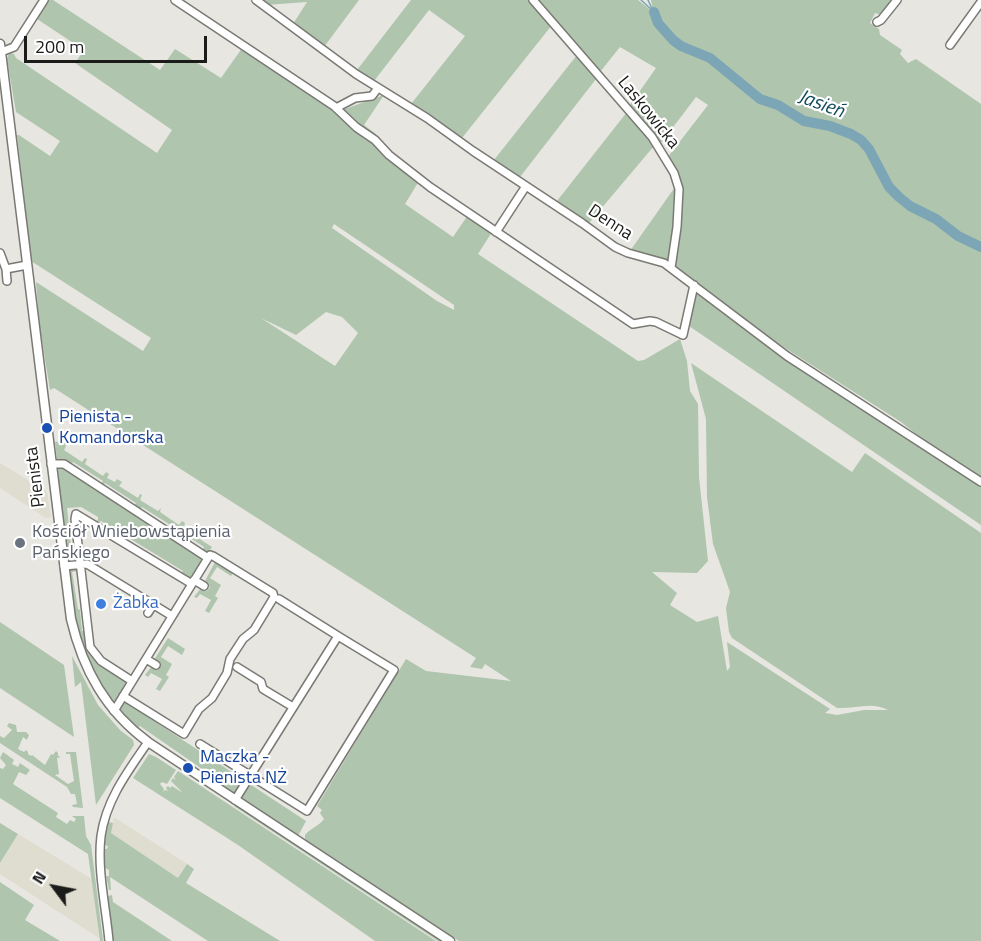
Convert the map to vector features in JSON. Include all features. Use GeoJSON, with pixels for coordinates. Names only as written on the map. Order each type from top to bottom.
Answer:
{"type":"FeatureCollection","features":[{"type":"Feature","properties":{"kind":"street"},"geometry":{"type":"LineString","coordinates":[[1,48],[14,47],[44,0]]}},
{"type":"Feature","properties":{"kind":"street"},"geometry":{"type":"LineString","coordinates":[[175,0],[336,108],[356,127],[375,140],[389,155],[443,196],[633,324],[656,322],[683,335],[694,285]]}},
{"type":"Feature","properties":{"kind":"street","name":"Denna"},"geometry":{"type":"LineString","coordinates":[[256,0],[378,88],[427,118],[582,222],[615,247],[628,253],[651,258],[671,268],[787,356],[981,482]]}},
{"type":"Feature","properties":{"kind":"street","name":"Laskowicka"},"geometry":{"type":"LineString","coordinates":[[533,0],[652,137],[674,173],[679,189],[677,227],[671,268]]}},
{"type":"Feature","properties":{"kind":"street"},"geometry":{"type":"LineString","coordinates":[[877,22],[897,0]]}},
{"type":"Feature","properties":{"kind":"street"},"geometry":{"type":"LineString","coordinates":[[950,45],[981,2]]}},
{"type":"Feature","properties":{"kind":"street","name":"Pienista"},"geometry":{"type":"LineString","coordinates":[[1,48],[3,88],[71,619],[79,650],[93,681],[114,711],[148,742],[450,941]]}},
{"type":"Feature","properties":{"kind":"street"},"geometry":{"type":"LineString","coordinates":[[336,108],[354,98],[372,96],[378,88]]}},
{"type":"Feature","properties":{"kind":"street"},"geometry":{"type":"LineString","coordinates":[[496,232],[526,186]]}},
{"type":"Feature","properties":{"kind":"street"},"geometry":{"type":"LineString","coordinates":[[0,253],[6,269],[7,281]]}},
{"type":"Feature","properties":{"kind":"street"},"geometry":{"type":"LineString","coordinates":[[6,269],[27,266]]}},
{"type":"Feature","properties":{"kind":"street"},"geometry":{"type":"LineString","coordinates":[[51,464],[64,464],[208,558]]}},
{"type":"Feature","properties":{"kind":"street"},"geometry":{"type":"LineString","coordinates":[[85,512],[81,510],[76,514],[75,519],[90,647],[98,659],[132,681]]}},
{"type":"Feature","properties":{"kind":"street"},"geometry":{"type":"LineString","coordinates":[[76,514],[193,582],[204,586]]}},
{"type":"Feature","properties":{"kind":"street"},"geometry":{"type":"LineString","coordinates":[[114,711],[123,696],[132,681],[193,582],[211,555],[273,593],[274,597],[254,630],[243,639],[230,659],[227,673],[212,698],[199,709],[184,734],[123,696]]}},
{"type":"Feature","properties":{"kind":"street"},"geometry":{"type":"LineString","coordinates":[[64,566],[88,564],[172,616]]}},
{"type":"Feature","properties":{"kind":"street"},"geometry":{"type":"LineString","coordinates":[[200,744],[307,811],[394,670],[279,599]]}},
{"type":"Feature","properties":{"kind":"street"},"geometry":{"type":"LineString","coordinates":[[148,612],[153,604]]}},
{"type":"Feature","properties":{"kind":"street"},"geometry":{"type":"LineString","coordinates":[[235,800],[338,636]]}},
{"type":"Feature","properties":{"kind":"street"},"geometry":{"type":"LineString","coordinates":[[146,659],[156,665]]}},
{"type":"Feature","properties":{"kind":"street"},"geometry":{"type":"LineString","coordinates":[[237,667],[261,682],[263,689],[293,707]]}},
{"type":"Feature","properties":{"kind":"street"},"geometry":{"type":"LineString","coordinates":[[109,941],[101,865],[101,835],[114,795],[148,742]]}},
{"type":"Feature","properties":{"kind":"shaded area"},"geometry":{"type":"Polygon","coordinates":[[[0,463],[47,492],[51,517],[46,518],[0,488],[0,463]]]}},
{"type":"Feature","properties":{"kind":"shaded area"},"geometry":{"type":"Polygon","coordinates":[[[114,817],[187,864],[178,878],[111,833],[114,817]]]}},
{"type":"Feature","properties":{"kind":"shaded area"},"geometry":{"type":"Polygon","coordinates":[[[18,834],[92,879],[99,938],[0,874],[0,863],[18,834]]]}},
{"type":"Feature","properties":{"kind":"green space"},"geometry":{"type":"Polygon","coordinates":[[[48,0],[53,0],[160,70],[175,49],[221,78],[245,44],[337,113],[345,112],[345,109],[384,95],[364,125],[376,134],[371,139],[386,157],[419,181],[405,204],[453,237],[468,215],[492,232],[478,254],[638,361],[644,360],[680,339],[687,361],[690,391],[698,404],[699,477],[708,561],[697,573],[652,572],[677,593],[670,605],[697,622],[718,616],[727,671],[730,667],[727,642],[830,709],[825,713],[837,715],[864,710],[888,710],[876,706],[837,708],[732,638],[726,608],[730,592],[713,544],[707,497],[706,419],[691,363],[852,472],[865,453],[981,533],[981,941],[459,941],[305,840],[305,835],[324,819],[320,813],[322,810],[317,806],[406,659],[426,671],[511,681],[485,664],[482,669],[470,667],[476,658],[54,388],[50,390],[39,322],[36,282],[143,351],[151,338],[31,261],[17,135],[50,156],[60,141],[16,112],[7,59],[9,53],[14,54],[16,58],[157,153],[172,130],[75,63],[84,50],[37,19],[48,0]],[[334,224],[332,228],[437,301],[454,310],[454,305],[334,224]],[[326,312],[296,335],[261,318],[335,366],[358,333],[342,317],[326,312]]]}},
{"type":"Feature","properties":{"kind":"green space"},"geometry":{"type":"Polygon","coordinates":[[[260,0],[359,0],[324,47],[293,24],[307,2],[266,5],[260,0]]]}},
{"type":"Feature","properties":{"kind":"green space"},"geometry":{"type":"Polygon","coordinates":[[[411,0],[530,0],[552,25],[462,138],[411,104],[465,36],[429,10],[374,81],[357,70],[411,0]]]}},
{"type":"Feature","properties":{"kind":"green space"},"geometry":{"type":"Polygon","coordinates":[[[538,0],[638,0],[653,12],[651,0],[891,0],[881,15],[875,13],[870,23],[879,29],[880,35],[902,50],[900,54],[908,63],[916,59],[981,104],[981,482],[955,465],[901,422],[749,325],[730,308],[665,261],[630,251],[675,187],[664,162],[708,105],[696,97],[661,143],[630,105],[656,68],[620,47],[600,72],[538,0]]]}},
{"type":"Feature","properties":{"kind":"green space"},"geometry":{"type":"Polygon","coordinates":[[[577,55],[596,79],[520,177],[494,160],[577,55]]]}},
{"type":"Feature","properties":{"kind":"green space"},"geometry":{"type":"Polygon","coordinates":[[[627,112],[654,146],[589,223],[557,201],[627,112]]]}},
{"type":"Feature","properties":{"kind":"green space"},"geometry":{"type":"Polygon","coordinates":[[[695,292],[757,338],[981,487],[981,525],[689,326],[695,292]]]}},
{"type":"Feature","properties":{"kind":"green space"},"geometry":{"type":"Polygon","coordinates":[[[63,441],[66,446],[64,450],[82,462],[85,458],[87,459],[85,464],[103,476],[106,472],[109,474],[107,478],[115,482],[117,479],[122,482],[119,486],[138,498],[140,494],[142,495],[140,500],[158,511],[161,508],[160,512],[179,525],[182,521],[185,523],[184,526],[191,531],[193,528],[197,531],[195,536],[212,547],[208,553],[202,551],[204,547],[175,528],[170,530],[172,526],[142,507],[139,510],[134,506],[136,503],[105,483],[102,486],[103,481],[73,462],[70,465],[57,459],[55,442],[63,441]]]}},
{"type":"Feature","properties":{"kind":"green space"},"geometry":{"type":"Polygon","coordinates":[[[63,467],[203,558],[193,577],[188,578],[181,574],[183,571],[101,521],[95,522],[98,517],[81,507],[67,508],[72,556],[67,557],[59,497],[58,468],[63,467]]]}},
{"type":"Feature","properties":{"kind":"green space"},"geometry":{"type":"Polygon","coordinates":[[[215,562],[233,573],[231,576],[217,567],[210,578],[221,585],[215,596],[218,598],[209,613],[205,611],[211,600],[200,594],[197,598],[194,597],[201,588],[207,591],[210,587],[204,583],[215,562]]]}},
{"type":"Feature","properties":{"kind":"green space"},"geometry":{"type":"Polygon","coordinates":[[[74,568],[78,571],[72,572],[82,631],[85,631],[84,638],[88,647],[97,660],[126,682],[116,702],[108,698],[86,659],[77,633],[71,598],[73,597],[70,570],[74,568]]]}},
{"type":"Feature","properties":{"kind":"green space"},"geometry":{"type":"Polygon","coordinates":[[[0,622],[64,665],[74,737],[0,688],[0,622]]]}},
{"type":"Feature","properties":{"kind":"green space"},"geometry":{"type":"Polygon","coordinates":[[[168,638],[185,649],[182,655],[168,646],[161,657],[172,664],[166,675],[169,677],[160,691],[156,689],[162,679],[151,673],[148,677],[145,675],[152,666],[158,669],[161,665],[154,660],[168,638]]]}},
{"type":"Feature","properties":{"kind":"green space"},"geometry":{"type":"Polygon","coordinates":[[[72,656],[98,705],[120,730],[133,740],[134,745],[96,805],[81,682],[75,687],[72,656]]]}},
{"type":"Feature","properties":{"kind":"green space"},"geometry":{"type":"Polygon","coordinates":[[[125,702],[306,821],[298,836],[203,774],[205,771],[140,726],[137,729],[119,710],[125,702]]]}},
{"type":"Feature","properties":{"kind":"green space"},"geometry":{"type":"Polygon","coordinates":[[[9,723],[16,725],[17,732],[26,732],[29,735],[27,740],[23,737],[18,749],[24,752],[26,750],[28,754],[45,765],[51,754],[53,755],[56,751],[58,753],[61,757],[57,758],[59,774],[55,775],[68,784],[74,781],[70,754],[66,752],[76,752],[83,808],[73,807],[72,805],[77,804],[75,794],[71,794],[67,787],[0,743],[0,736],[4,738],[12,730],[7,726],[9,723]]]}},
{"type":"Feature","properties":{"kind":"green space"},"geometry":{"type":"Polygon","coordinates":[[[3,752],[14,760],[12,764],[18,767],[20,763],[30,770],[26,775],[19,772],[13,784],[58,813],[56,817],[67,824],[70,820],[74,822],[76,819],[72,816],[84,816],[86,836],[91,845],[103,941],[100,941],[88,854],[0,798],[0,768],[3,769],[6,765],[0,758],[3,752]]]}},
{"type":"Feature","properties":{"kind":"green space"},"geometry":{"type":"Polygon","coordinates":[[[149,754],[176,770],[167,784],[162,782],[160,784],[164,789],[163,792],[168,791],[166,788],[168,786],[170,788],[172,786],[183,793],[171,781],[173,778],[176,780],[174,777],[178,771],[436,941],[375,941],[238,845],[133,778],[149,754]]]}},
{"type":"Feature","properties":{"kind":"green space"},"geometry":{"type":"Polygon","coordinates":[[[236,804],[443,941],[438,941],[234,806],[236,804]]]}},
{"type":"Feature","properties":{"kind":"green space"},"geometry":{"type":"Polygon","coordinates":[[[108,822],[113,823],[111,833],[178,878],[187,864],[194,869],[186,883],[280,941],[208,941],[110,877],[111,890],[109,890],[106,876],[109,876],[109,870],[105,868],[104,849],[108,846],[104,845],[108,822]]]}},
{"type":"Feature","properties":{"kind":"green space"},"geometry":{"type":"Polygon","coordinates":[[[0,823],[18,834],[0,863],[0,823]]]}},
{"type":"Feature","properties":{"kind":"green space"},"geometry":{"type":"Polygon","coordinates":[[[0,882],[34,905],[25,920],[60,941],[0,941],[0,882]]]}},
{"type":"Feature","properties":{"kind":"green space"},"geometry":{"type":"Polygon","coordinates":[[[112,895],[113,902],[172,941],[112,941],[107,900],[108,896],[112,895]]]}},
{"type":"Feature","properties":{"kind":"waterway","name":"Jasień"},"geometry":{"type":"LineString","coordinates":[[641,0],[654,12]]}},
{"type":"Feature","properties":{"kind":"waterway","name":"Jasień"},"geometry":{"type":"LineString","coordinates":[[648,0],[653,11]]}},
{"type":"Feature","properties":{"kind":"waterway","name":"Jasień"},"geometry":{"type":"LineString","coordinates":[[654,12],[658,23],[673,40],[681,46],[710,58],[760,99],[778,105],[804,121],[830,126],[861,140],[869,149],[889,187],[899,197],[910,206],[936,219],[958,236],[981,247]]}},
{"type":"Feature","properties":{"kind":"place","name":"Pienista - Komandorska"},"geometry":{"type":"Point","coordinates":[47,428]}},
{"type":"Feature","properties":{"kind":"place","name":"Kościół Wniebowstąpienia Pańskiego"},"geometry":{"type":"Point","coordinates":[20,543]}},
{"type":"Feature","properties":{"kind":"place","name":"Żabka"},"geometry":{"type":"Point","coordinates":[101,604]}},
{"type":"Feature","properties":{"kind":"place","name":"Maczka - Pienista NŻ"},"geometry":{"type":"Point","coordinates":[188,768]}}]}
